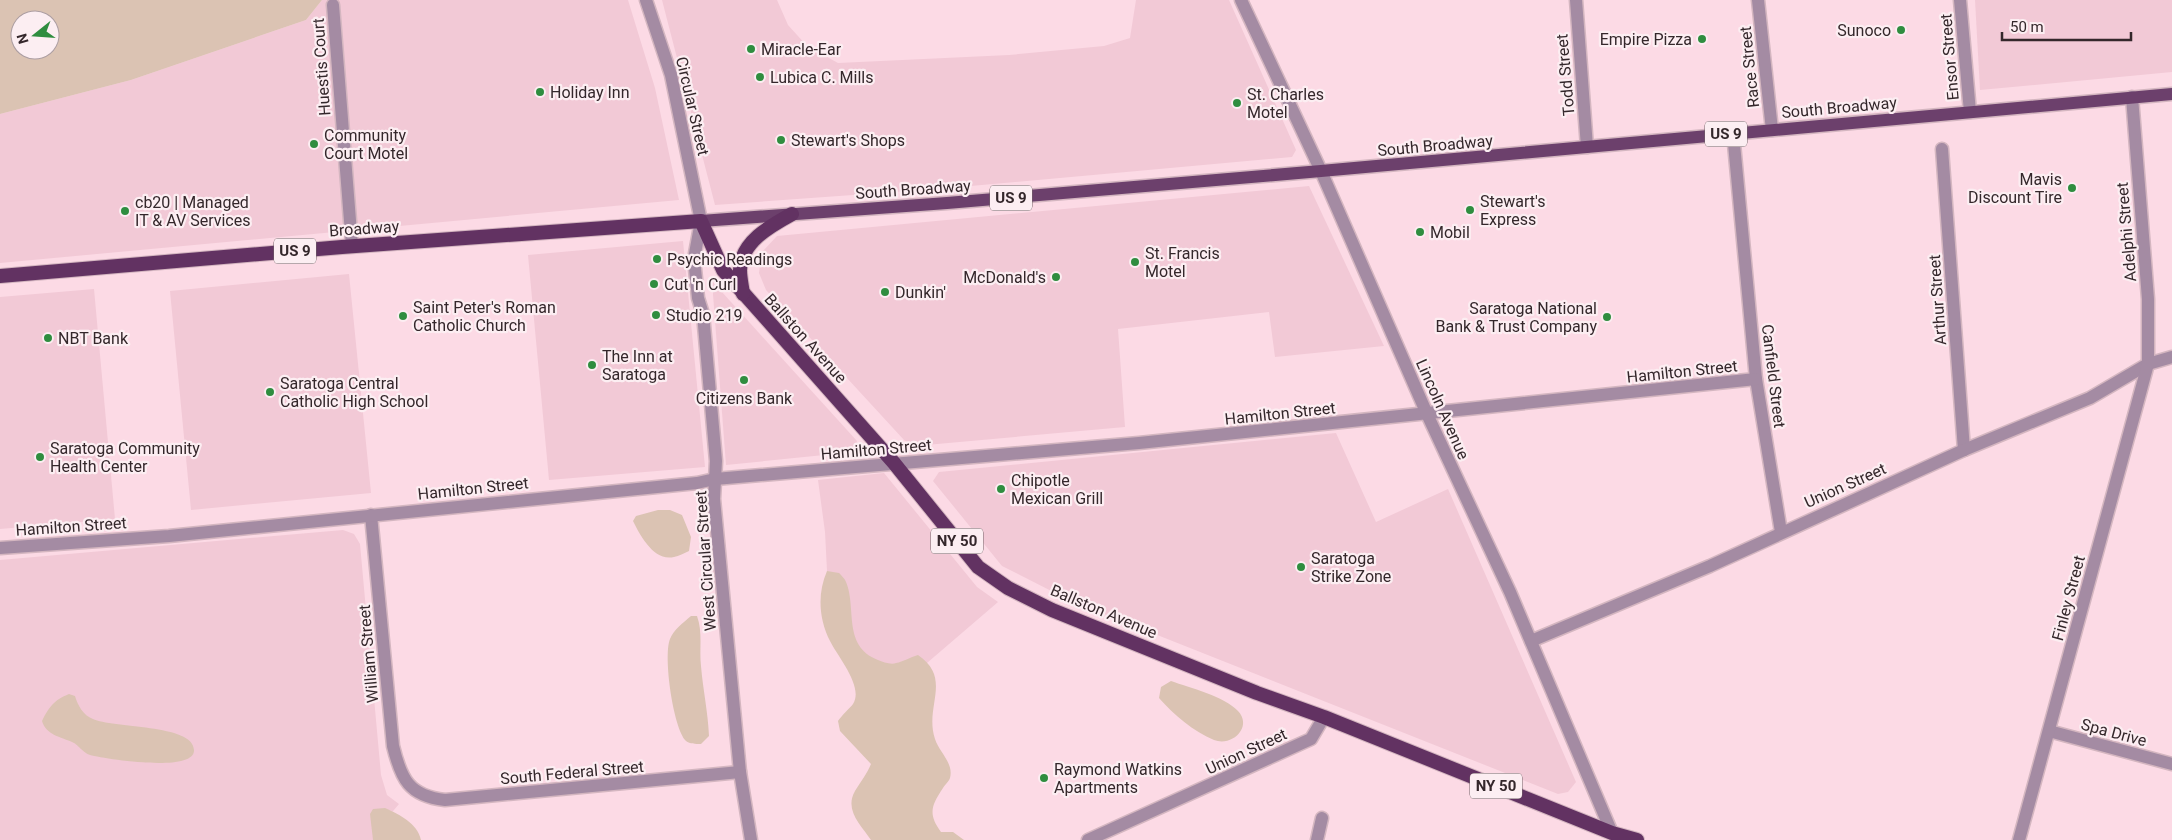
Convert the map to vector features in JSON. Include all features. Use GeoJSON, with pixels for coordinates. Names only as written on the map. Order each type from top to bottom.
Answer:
{"type":"FeatureCollection","features":[{"type":"Feature","properties":{"kind":"highway"},"geometry":{"type":"LineString","coordinates":[[743,294],[740,268],[749,244],[767,228],[792,214]]}},
{"type":"Feature","properties":{"kind":"highway","name":"Broadway"},"geometry":{"type":"LineString","coordinates":[[0,276],[352,246],[701,221]]}},
{"type":"Feature","properties":{"kind":"highway","name":"Ballston Avenue"},"geometry":{"type":"LineString","coordinates":[[701,221],[723,270],[743,294],[894,463],[978,567],[1008,588],[1061,614],[1257,693],[1324,717],[1611,837],[1636,840]]}},
{"type":"Feature","properties":{"kind":"main road","name":"South Broadway"},"geometry":{"type":"LineString","coordinates":[[701,221],[1321,171],[2172,94]]}},
{"type":"Feature","properties":{"kind":"street","name":"Circular Street"},"geometry":{"type":"LineString","coordinates":[[646,0],[658,30],[671,75],[701,221]]}},
{"type":"Feature","properties":{"kind":"street","name":"Lincoln Avenue"},"geometry":{"type":"LineString","coordinates":[[1241,0],[1321,171],[1427,414],[1531,641],[1611,837]]}},
{"type":"Feature","properties":{"kind":"street","name":"Todd Street"},"geometry":{"type":"LineString","coordinates":[[1576,0],[1587,147]]}},
{"type":"Feature","properties":{"kind":"street","name":"Race Street"},"geometry":{"type":"LineString","coordinates":[[1758,0],[1772,130]]}},
{"type":"Feature","properties":{"kind":"street","name":"Ensor Street"},"geometry":{"type":"LineString","coordinates":[[1960,0],[1970,112]]}},
{"type":"Feature","properties":{"kind":"street","name":"Huestis Court"},"geometry":{"type":"LineString","coordinates":[[333,5],[352,246]]}},
{"type":"Feature","properties":{"kind":"street","name":"Adelphi Street"},"geometry":{"type":"LineString","coordinates":[[2132,97],[2148,299],[2148,364]]}},
{"type":"Feature","properties":{"kind":"street","name":"Canfield Street"},"geometry":{"type":"LineString","coordinates":[[1733,133],[1756,379],[1781,532]]}},
{"type":"Feature","properties":{"kind":"street","name":"Arthur Street"},"geometry":{"type":"LineString","coordinates":[[1942,149],[1964,450]]}},
{"type":"Feature","properties":{"kind":"street","name":"West Circular Street"},"geometry":{"type":"LineString","coordinates":[[701,221],[694,260],[698,298],[703,314],[716,461],[714,499],[740,772],[751,840]]}},
{"type":"Feature","properties":{"kind":"street","name":"Union Street"},"geometry":{"type":"LineString","coordinates":[[1531,641],[1710,566],[1964,450],[2090,398],[2148,364],[2172,357]]}},
{"type":"Feature","properties":{"kind":"street","name":"Finley Street"},"geometry":{"type":"LineString","coordinates":[[2019,840],[2148,364]]}},
{"type":"Feature","properties":{"kind":"street","name":"Hamilton Street"},"geometry":{"type":"LineString","coordinates":[[0,548],[169,536],[688,484],[715,479],[1139,443],[1756,379]]}},
{"type":"Feature","properties":{"kind":"street","name":"William Street"},"geometry":{"type":"LineString","coordinates":[[371,515],[393,746],[398,767],[410,788]]}},
{"type":"Feature","properties":{"kind":"street","name":"Union Street"},"geometry":{"type":"LineString","coordinates":[[1088,840],[1311,738],[1324,717]]}},
{"type":"Feature","properties":{"kind":"street","name":"Spa Drive"},"geometry":{"type":"LineString","coordinates":[[2048,731],[2172,764]]}},
{"type":"Feature","properties":{"kind":"street","name":"South Federal Street"},"geometry":{"type":"LineString","coordinates":[[410,788],[430,798],[445,800],[740,772]]}},
{"type":"Feature","properties":{"kind":"street"},"geometry":{"type":"LineString","coordinates":[[1317,840],[1322,818]]}},
{"type":"Feature","properties":{"kind":"shaded area"},"geometry":{"type":"Polygon","coordinates":[[[0,0],[322,0],[306,20],[131,80],[0,114],[0,0]]]}},
{"type":"Feature","properties":{"kind":"shaded area"},"geometry":{"type":"Polygon","coordinates":[[[322,0],[628,0],[655,88],[679,200],[0,263],[0,114],[131,80],[306,20],[322,0]]]}},
{"type":"Feature","properties":{"kind":"shaded area"},"geometry":{"type":"Polygon","coordinates":[[[662,0],[777,0],[788,25],[807,46],[838,63],[1009,55],[1104,46],[1130,38],[1136,0],[1229,0],[1296,150],[1292,157],[937,189],[715,205],[662,0]]]}},
{"type":"Feature","properties":{"kind":"shaded area"},"geometry":{"type":"Polygon","coordinates":[[[1975,0],[2172,0],[2172,72],[1980,90],[1975,0]]]}},
{"type":"Feature","properties":{"kind":"shaded area"},"geometry":{"type":"Polygon","coordinates":[[[1309,186],[1384,346],[1275,357],[1269,312],[1118,329],[1125,427],[915,446],[904,440],[766,290],[759,273],[762,252],[777,236],[1309,186]]]}},
{"type":"Feature","properties":{"kind":"shaded area"},"geometry":{"type":"Polygon","coordinates":[[[683,241],[705,467],[549,480],[528,255],[683,241]]]}},
{"type":"Feature","properties":{"kind":"shaded area","name":"Saratoga Central Catholic High School"},"geometry":{"type":"Polygon","coordinates":[[[349,274],[371,493],[191,510],[170,291],[349,274]]]}},
{"type":"Feature","properties":{"kind":"shaded area"},"geometry":{"type":"Polygon","coordinates":[[[712,281],[857,441],[854,452],[726,465],[712,281]]]}},
{"type":"Feature","properties":{"kind":"shaded area"},"geometry":{"type":"Polygon","coordinates":[[[94,289],[115,519],[0,529],[0,297],[94,289]]]}},
{"type":"Feature","properties":{"kind":"shaded area"},"geometry":{"type":"Polygon","coordinates":[[[1336,433],[1376,522],[1448,489],[1576,782],[1568,792],[1558,794],[1069,600],[1002,566],[933,481],[939,472],[1336,433]]]}},
{"type":"Feature","properties":{"kind":"shaded area"},"geometry":{"type":"Polygon","coordinates":[[[884,473],[977,587],[998,602],[878,705],[828,590],[825,532],[818,480],[884,473]]]}},
{"type":"Feature","properties":{"kind":"shaded area"},"geometry":{"type":"Polygon","coordinates":[[[658,510],[670,510],[682,515],[691,537],[689,551],[676,557],[667,557],[654,551],[644,540],[633,521],[636,516],[658,510]]]}},
{"type":"Feature","properties":{"kind":"shaded area"},"geometry":{"type":"Polygon","coordinates":[[[343,530],[354,534],[360,544],[381,775],[387,795],[399,804],[382,824],[380,840],[0,840],[0,560],[343,530]]]}},
{"type":"Feature","properties":{"kind":"shaded area"},"geometry":{"type":"Polygon","coordinates":[[[827,571],[839,573],[845,581],[849,592],[855,636],[859,646],[867,654],[892,664],[918,655],[928,664],[934,674],[936,683],[933,715],[935,739],[948,762],[951,773],[936,800],[933,815],[941,832],[953,832],[964,840],[871,840],[855,817],[851,805],[852,798],[871,764],[840,731],[838,721],[853,704],[855,689],[849,672],[830,641],[823,624],[821,597],[827,571]]]}},
{"type":"Feature","properties":{"kind":"shaded area"},"geometry":{"type":"Polygon","coordinates":[[[691,616],[697,616],[700,629],[701,666],[709,736],[701,744],[693,744],[686,741],[681,734],[670,691],[668,647],[670,639],[676,629],[691,616]]]}},
{"type":"Feature","properties":{"kind":"shaded area"},"geometry":{"type":"Polygon","coordinates":[[[1171,681],[1216,697],[1232,706],[1242,717],[1242,729],[1233,738],[1221,741],[1214,740],[1184,722],[1159,698],[1161,687],[1171,681]]]}},
{"type":"Feature","properties":{"kind":"shaded area"},"geometry":{"type":"Polygon","coordinates":[[[69,694],[75,696],[81,710],[93,719],[181,735],[190,742],[194,750],[190,757],[180,761],[165,763],[130,761],[88,754],[74,743],[50,732],[42,721],[53,704],[69,694]]]}},
{"type":"Feature","properties":{"kind":"shaded area"},"geometry":{"type":"Polygon","coordinates":[[[385,808],[412,824],[421,840],[373,840],[370,814],[373,809],[385,808]]]}},
{"type":"Feature","properties":{"kind":"place","name":"Sunoco"},"geometry":{"type":"Point","coordinates":[1901,30]}},
{"type":"Feature","properties":{"kind":"place","name":"Empire Pizza"},"geometry":{"type":"Point","coordinates":[1702,39]}},
{"type":"Feature","properties":{"kind":"place","name":"Miracle-Ear"},"geometry":{"type":"Point","coordinates":[751,49]}},
{"type":"Feature","properties":{"kind":"place","name":"Lubica C. Mills"},"geometry":{"type":"Point","coordinates":[760,77]}},
{"type":"Feature","properties":{"kind":"place","name":"Holiday Inn"},"geometry":{"type":"Point","coordinates":[540,92]}},
{"type":"Feature","properties":{"kind":"place","name":"St. Charles Motel"},"geometry":{"type":"Point","coordinates":[1237,103]}},
{"type":"Feature","properties":{"kind":"place","name":"Stewart's Shops"},"geometry":{"type":"Point","coordinates":[781,140]}},
{"type":"Feature","properties":{"kind":"place","name":"Community Court Motel"},"geometry":{"type":"Point","coordinates":[314,144]}},
{"type":"Feature","properties":{"kind":"place","name":"Mavis Discount Tire"},"geometry":{"type":"Point","coordinates":[2072,188]}},
{"type":"Feature","properties":{"kind":"place","name":"Stewart's Express"},"geometry":{"type":"Point","coordinates":[1470,210]}},
{"type":"Feature","properties":{"kind":"place","name":"cb20 | Managed IT & AV Services"},"geometry":{"type":"Point","coordinates":[125,211]}},
{"type":"Feature","properties":{"kind":"place","name":"Mobil"},"geometry":{"type":"Point","coordinates":[1420,232]}},
{"type":"Feature","properties":{"kind":"place","name":"Psychic Readings"},"geometry":{"type":"Point","coordinates":[657,259]}},
{"type":"Feature","properties":{"kind":"place","name":"St. Francis Motel"},"geometry":{"type":"Point","coordinates":[1135,262]}},
{"type":"Feature","properties":{"kind":"place","name":"McDonald's"},"geometry":{"type":"Point","coordinates":[1056,277]}},
{"type":"Feature","properties":{"kind":"place","name":"Cut 'n Curl"},"geometry":{"type":"Point","coordinates":[654,284]}},
{"type":"Feature","properties":{"kind":"place","name":"Dunkin'"},"geometry":{"type":"Point","coordinates":[885,292]}},
{"type":"Feature","properties":{"kind":"place","name":"Studio 219"},"geometry":{"type":"Point","coordinates":[656,315]}},
{"type":"Feature","properties":{"kind":"place","name":"Saint Peter's Roman Catholic Church"},"geometry":{"type":"Point","coordinates":[403,316]}},
{"type":"Feature","properties":{"kind":"place","name":"Saratoga National Bank & Trust Company"},"geometry":{"type":"Point","coordinates":[1607,317]}},
{"type":"Feature","properties":{"kind":"place","name":"NBT Bank"},"geometry":{"type":"Point","coordinates":[48,338]}},
{"type":"Feature","properties":{"kind":"place","name":"The Inn at Saratoga"},"geometry":{"type":"Point","coordinates":[592,365]}},
{"type":"Feature","properties":{"kind":"place","name":"Citizens Bank"},"geometry":{"type":"Point","coordinates":[744,380]}},
{"type":"Feature","properties":{"kind":"place","name":"Saratoga Central Catholic High School"},"geometry":{"type":"Point","coordinates":[270,392]}},
{"type":"Feature","properties":{"kind":"place","name":"Saratoga Community Health Center"},"geometry":{"type":"Point","coordinates":[40,457]}},
{"type":"Feature","properties":{"kind":"place","name":"Chipotle Mexican Grill"},"geometry":{"type":"Point","coordinates":[1001,489]}},
{"type":"Feature","properties":{"kind":"place","name":"Saratoga Strike Zone"},"geometry":{"type":"Point","coordinates":[1301,567]}},
{"type":"Feature","properties":{"kind":"place","name":"Raymond Watkins Apartments"},"geometry":{"type":"Point","coordinates":[1044,778]}}]}
